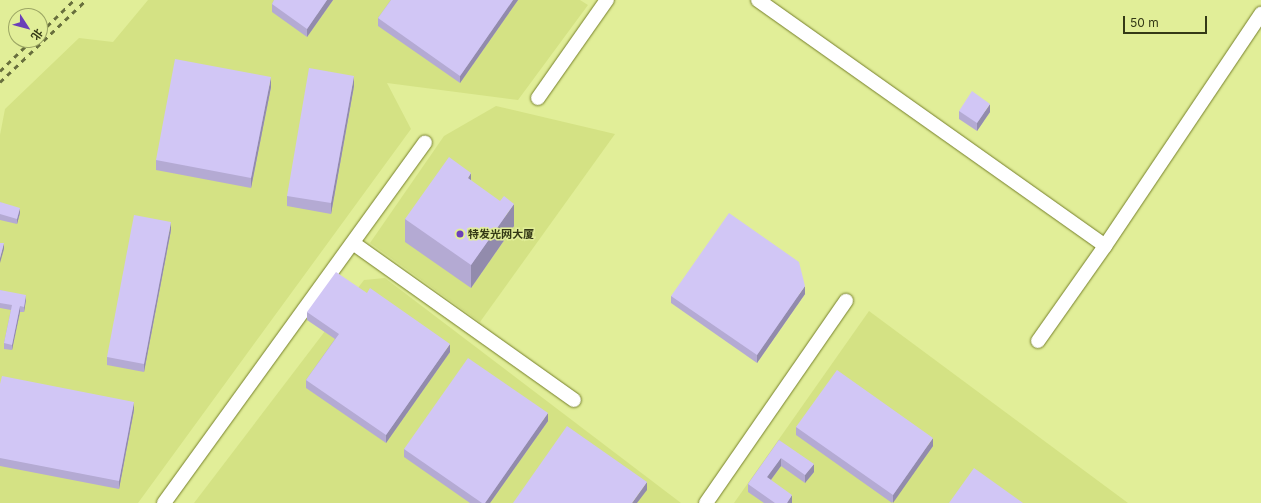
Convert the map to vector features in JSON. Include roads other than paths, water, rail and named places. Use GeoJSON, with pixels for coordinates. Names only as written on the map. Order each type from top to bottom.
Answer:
{"type":"FeatureCollection","features":[{"type":"Feature","properties":{"kind":"street"},"geometry":{"type":"LineString","coordinates":[[758,0],[1105,246]]}},
{"type":"Feature","properties":{"kind":"street"},"geometry":{"type":"LineString","coordinates":[[538,98],[600,3]]}},
{"type":"Feature","properties":{"kind":"street"},"geometry":{"type":"LineString","coordinates":[[1038,341],[1105,246],[1261,14]]}},
{"type":"Feature","properties":{"kind":"street"},"geometry":{"type":"LineString","coordinates":[[164,503],[425,143]]}},
{"type":"Feature","properties":{"kind":"street"},"geometry":{"type":"LineString","coordinates":[[353,243],[574,400]]}},
{"type":"Feature","properties":{"kind":"street"},"geometry":{"type":"LineString","coordinates":[[706,503],[846,301]]}},
{"type":"Feature","properties":{"kind":"railway"},"geometry":{"type":"LineString","coordinates":[[48,25],[74,0]]}},
{"type":"Feature","properties":{"kind":"railway"},"geometry":{"type":"LineString","coordinates":[[0,82],[86,0]]}},
{"type":"Feature","properties":{"kind":"railway"},"geometry":{"type":"LineString","coordinates":[[0,71],[24,48]]}},
{"type":"Feature","properties":{"kind":"place","name":"特发光网大厦"},"geometry":{"type":"Point","coordinates":[460,234]}}]}
